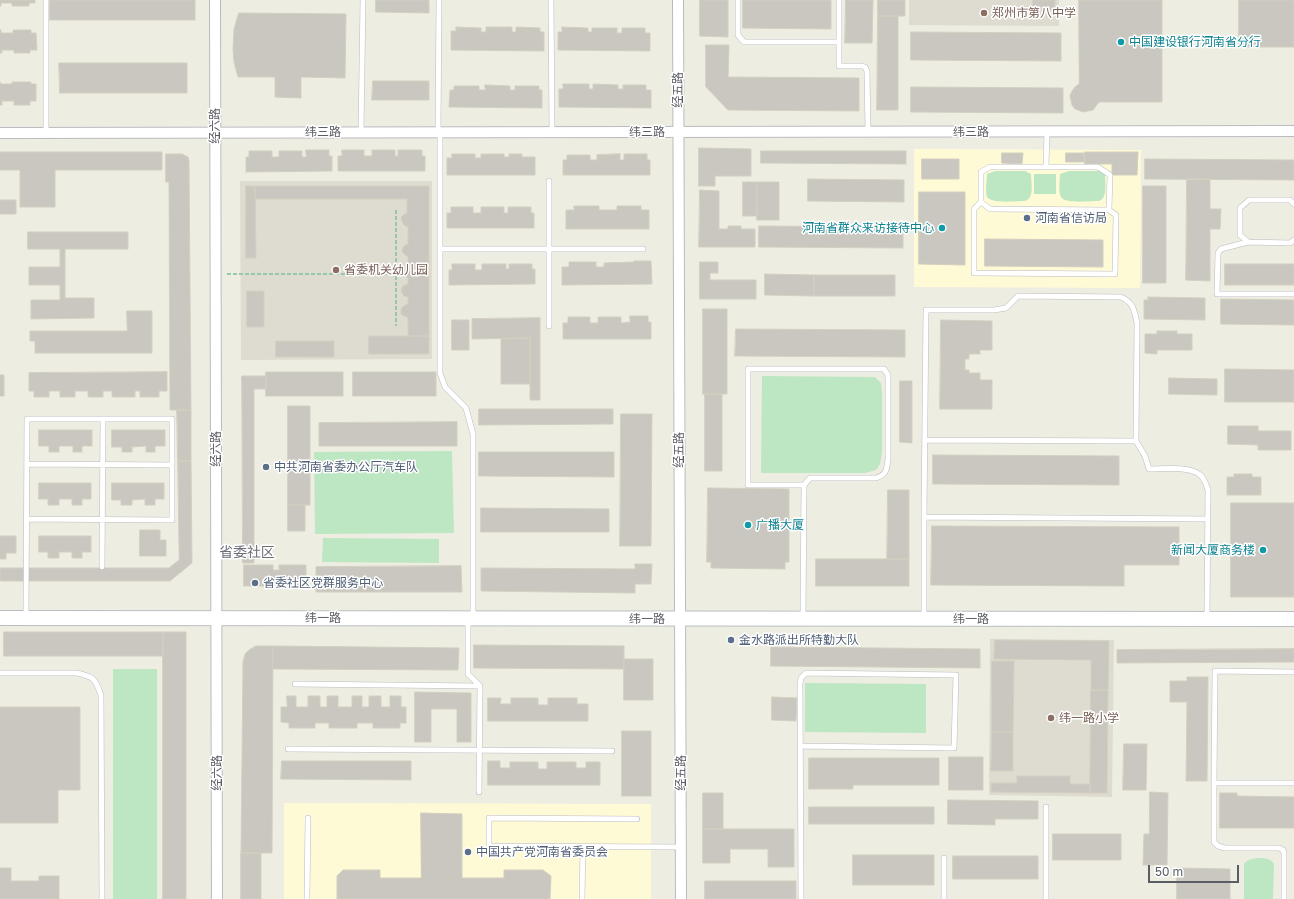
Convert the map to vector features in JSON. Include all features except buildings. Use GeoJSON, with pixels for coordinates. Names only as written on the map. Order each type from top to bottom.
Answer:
{"type":"FeatureCollection","features":[{"type":"Feature","properties":{"kind":"street","name":"经六路"},"geometry":{"type":"LineString","coordinates":[[215,0],[217,899]]}},
{"type":"Feature","properties":{"kind":"street","name":"经五路"},"geometry":{"type":"LineString","coordinates":[[678,0],[681,899]]}},
{"type":"Feature","properties":{"kind":"street","name":"纬三路"},"geometry":{"type":"LineString","coordinates":[[0,133],[1294,131]]}},
{"type":"Feature","properties":{"kind":"street","name":"纬一路"},"geometry":{"type":"LineString","coordinates":[[0,618],[1294,619]]}},
{"type":"Feature","properties":{"kind":"lane"},"geometry":{"type":"LineString","coordinates":[[46,0],[46,133]]}},
{"type":"Feature","properties":{"kind":"lane"},"geometry":{"type":"LineString","coordinates":[[361,132],[362,0]]}},
{"type":"Feature","properties":{"kind":"lane"},"geometry":{"type":"LineString","coordinates":[[439,0],[440,373],[445,387],[466,408],[473,434],[471,619],[468,674],[480,686],[479,792]]}},
{"type":"Feature","properties":{"kind":"lane"},"geometry":{"type":"LineString","coordinates":[[551,0],[552,132]]}},
{"type":"Feature","properties":{"kind":"lane"},"geometry":{"type":"LineString","coordinates":[[738,0],[738,35],[744,42],[839,42]]}},
{"type":"Feature","properties":{"kind":"lane"},"geometry":{"type":"LineString","coordinates":[[839,0],[839,66],[862,66],[868,71],[868,132]]}},
{"type":"Feature","properties":{"kind":"lane"},"geometry":{"type":"LineString","coordinates":[[1046,132],[1046,167]]}},
{"type":"Feature","properties":{"kind":"lane"},"geometry":{"type":"LineString","coordinates":[[981,202],[990,209],[1110,210],[1116,215],[1115,274],[974,273],[974,209],[981,202],[981,172],[990,167],[1098,167],[1110,175],[1110,210]]}},
{"type":"Feature","properties":{"kind":"lane"},"geometry":{"type":"LineString","coordinates":[[549,181],[549,326]]}},
{"type":"Feature","properties":{"kind":"lane"},"geometry":{"type":"LineString","coordinates":[[1248,242],[1240,235],[1240,208],[1249,200],[1290,200],[1294,204]]}},
{"type":"Feature","properties":{"kind":"lane"},"geometry":{"type":"LineString","coordinates":[[1294,240],[1290,243],[1248,242],[1221,249],[1218,254],[1217,294],[1294,294]]}},
{"type":"Feature","properties":{"kind":"lane"},"geometry":{"type":"LineString","coordinates":[[440,249],[643,249]]}},
{"type":"Feature","properties":{"kind":"lane"},"geometry":{"type":"LineString","coordinates":[[924,619],[926,310],[994,310],[1006,308],[1018,296],[1121,297],[1128,301],[1134,309],[1137,323],[1136,441],[1145,456],[1149,469],[1189,470],[1200,474],[1205,481],[1208,490],[1207,619]]}},
{"type":"Feature","properties":{"kind":"lane"},"geometry":{"type":"LineString","coordinates":[[802,619],[804,485],[810,478],[876,478],[883,476],[886,472],[888,460],[888,374],[884,370],[748,369],[748,485],[804,485]]}},
{"type":"Feature","properties":{"kind":"lane"},"geometry":{"type":"LineString","coordinates":[[26,519],[172,520],[172,420],[27,419],[26,519],[26,618]]}},
{"type":"Feature","properties":{"kind":"lane"},"geometry":{"type":"LineString","coordinates":[[102,567],[103,419]]}},
{"type":"Feature","properties":{"kind":"lane"},"geometry":{"type":"LineString","coordinates":[[925,440],[1136,441]]}},
{"type":"Feature","properties":{"kind":"lane"},"geometry":{"type":"LineString","coordinates":[[27,464],[172,465]]}},
{"type":"Feature","properties":{"kind":"lane"},"geometry":{"type":"LineString","coordinates":[[924,517],[1208,519]]}},
{"type":"Feature","properties":{"kind":"lane"},"geometry":{"type":"LineString","coordinates":[[1284,899],[1284,853],[1282,850],[1279,848],[1225,848],[1218,846],[1214,842],[1214,671],[1294,672]]}},
{"type":"Feature","properties":{"kind":"lane"},"geometry":{"type":"LineString","coordinates":[[0,673],[77,673],[88,676],[96,681],[101,695],[102,899]]}},
{"type":"Feature","properties":{"kind":"lane"},"geometry":{"type":"LineString","coordinates":[[800,746],[954,748],[956,675],[806,673],[801,678],[800,684],[800,746],[801,899]]}},
{"type":"Feature","properties":{"kind":"lane"},"geometry":{"type":"LineString","coordinates":[[295,684],[480,686]]}},
{"type":"Feature","properties":{"kind":"lane"},"geometry":{"type":"LineString","coordinates":[[288,749],[612,751]]}},
{"type":"Feature","properties":{"kind":"lane"},"geometry":{"type":"LineString","coordinates":[[1214,783],[1294,783]]}},
{"type":"Feature","properties":{"kind":"lane"},"geometry":{"type":"LineString","coordinates":[[1046,808],[1046,899]]}},
{"type":"Feature","properties":{"kind":"lane"},"geometry":{"type":"LineString","coordinates":[[307,899],[308,818]]}},
{"type":"Feature","properties":{"kind":"lane"},"geometry":{"type":"LineString","coordinates":[[637,819],[489,818],[489,846],[681,847]]}},
{"type":"Feature","properties":{"kind":"lane"},"geometry":{"type":"LineString","coordinates":[[582,899],[583,847]]}},
{"type":"Feature","properties":{"kind":"lane"},"geometry":{"type":"LineString","coordinates":[[944,858],[944,899]]}},
{"type":"Feature","properties":{"kind":"path"},"geometry":{"type":"LineString","coordinates":[[396,210],[396,326]]}},
{"type":"Feature","properties":{"kind":"path"},"geometry":{"type":"LineString","coordinates":[[216,274],[396,274]]}},
{"type":"Feature","properties":{"kind":"shaded area","name":"郑州市第八中学"},"geometry":{"type":"Polygon","coordinates":[[[909,0],[1059,0],[1059,26],[909,25],[909,0]]]}},
{"type":"Feature","properties":{"kind":"shaded area","name":"河南省信访局"},"geometry":{"type":"Polygon","coordinates":[[[914,149],[1141,150],[1140,288],[914,287],[914,149]]]}},
{"type":"Feature","properties":{"kind":"shaded area","name":"省委机关幼儿园"},"geometry":{"type":"Polygon","coordinates":[[[240,181],[432,181],[432,359],[241,360],[240,181]]]}},
{"type":"Feature","properties":{"kind":"shaded area","name":"纬一路小学"},"geometry":{"type":"Polygon","coordinates":[[[990,639],[1114,640],[1112,797],[989,795],[990,639]]]}},
{"type":"Feature","properties":{"kind":"shaded area","name":"中国共产党河南省委员会"},"geometry":{"type":"Polygon","coordinates":[[[284,803],[651,804],[651,899],[284,899],[284,803]]]}},
{"type":"Feature","properties":{"kind":"green space"},"geometry":{"type":"Polygon","coordinates":[[[995,171],[1025,171],[1031,174],[1032,189],[1030,197],[1025,201],[1005,202],[989,199],[986,195],[987,174],[995,171]]]}},
{"type":"Feature","properties":{"kind":"green space"},"geometry":{"type":"Polygon","coordinates":[[[1069,171],[1099,171],[1105,174],[1104,197],[1099,201],[1078,202],[1063,199],[1061,197],[1059,186],[1060,174],[1069,171]]]}},
{"type":"Feature","properties":{"kind":"green space"},"geometry":{"type":"Polygon","coordinates":[[[1034,174],[1056,174],[1056,194],[1034,194],[1034,174]]]}},
{"type":"Feature","properties":{"kind":"green space"},"geometry":{"type":"Polygon","coordinates":[[[762,376],[875,377],[881,383],[882,392],[882,452],[880,464],[876,470],[865,473],[761,473],[762,376]]]}},
{"type":"Feature","properties":{"kind":"green space"},"geometry":{"type":"Polygon","coordinates":[[[452,451],[454,533],[315,534],[314,452],[452,451]]]}},
{"type":"Feature","properties":{"kind":"green space"},"geometry":{"type":"Polygon","coordinates":[[[323,538],[439,539],[439,563],[322,562],[323,538]]]}},
{"type":"Feature","properties":{"kind":"green space"},"geometry":{"type":"Polygon","coordinates":[[[113,669],[157,669],[157,899],[113,899],[113,669]]]}},
{"type":"Feature","properties":{"kind":"green space"},"geometry":{"type":"Polygon","coordinates":[[[805,683],[926,684],[926,733],[805,732],[805,683]]]}},
{"type":"Feature","properties":{"kind":"green space"},"geometry":{"type":"Polygon","coordinates":[[[1258,858],[1267,859],[1274,864],[1273,899],[1244,899],[1244,864],[1249,860],[1258,858]]]}},
{"type":"Feature","properties":{"kind":"place","name":"郑州市第八中学"},"geometry":{"type":"Point","coordinates":[984,13]}},
{"type":"Feature","properties":{"kind":"place","name":"中国建设银行河南省分行"},"geometry":{"type":"Point","coordinates":[1121,42]}},
{"type":"Feature","properties":{"kind":"place","name":"河南省信访局"},"geometry":{"type":"Point","coordinates":[1027,218]}},
{"type":"Feature","properties":{"kind":"place","name":"河南省群众来访接待中心"},"geometry":{"type":"Point","coordinates":[942,228]}},
{"type":"Feature","properties":{"kind":"place","name":"省委机关幼儿园"},"geometry":{"type":"Point","coordinates":[336,270]}},
{"type":"Feature","properties":{"kind":"place","name":"中共河南省委办公厅汽车队"},"geometry":{"type":"Point","coordinates":[266,467]}},
{"type":"Feature","properties":{"kind":"place","name":"广播大厦"},"geometry":{"type":"Point","coordinates":[748,525]}},
{"type":"Feature","properties":{"kind":"place","name":"新闻大厦商务楼"},"geometry":{"type":"Point","coordinates":[1263,550]}},
{"type":"Feature","properties":{"kind":"place","name":"省委社区党群服务中心"},"geometry":{"type":"Point","coordinates":[255,583]}},
{"type":"Feature","properties":{"kind":"place","name":"金水路派出所特勤大队"},"geometry":{"type":"Point","coordinates":[731,640]}},
{"type":"Feature","properties":{"kind":"place","name":"纬一路小学"},"geometry":{"type":"Point","coordinates":[1051,718]}},
{"type":"Feature","properties":{"kind":"place","name":"中国共产党河南省委员会"},"geometry":{"type":"Point","coordinates":[468,852]}},
{"type":"Feature","properties":{"kind":"district","name":"省委社区"},"geometry":{"type":"Point","coordinates":[247,553]}}]}
